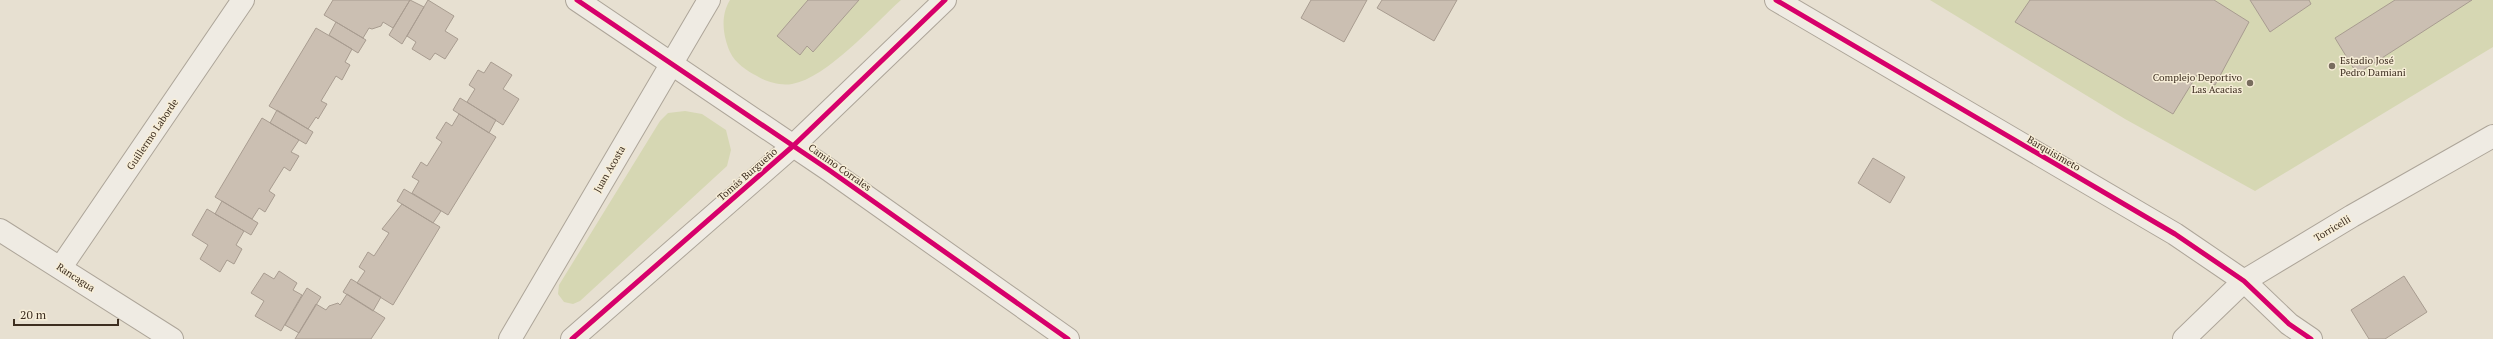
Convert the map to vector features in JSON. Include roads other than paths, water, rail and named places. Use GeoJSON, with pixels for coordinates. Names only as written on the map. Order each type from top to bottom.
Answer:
{"type":"FeatureCollection","features":[{"type":"Feature","properties":{"kind":"street","name":"Guillermo Laborde"},"geometry":{"type":"LineString","coordinates":[[61,267],[243,0]]}},
{"type":"Feature","properties":{"kind":"street","name":"Camino Corrales"},"geometry":{"type":"LineString","coordinates":[[577,0],[793,146],[1068,339]]}},
{"type":"Feature","properties":{"kind":"street","name":"Juan Acosta"},"geometry":{"type":"LineString","coordinates":[[510,339],[709,0]]}},
{"type":"Feature","properties":{"kind":"street","name":"Tomás Burgueño"},"geometry":{"type":"LineString","coordinates":[[572,339],[793,146],[945,0]]}},
{"type":"Feature","properties":{"kind":"street","name":"Barquisimeto"},"geometry":{"type":"LineString","coordinates":[[1776,0],[2175,234],[2244,281],[2289,324],[2311,339]]}},
{"type":"Feature","properties":{"kind":"street","name":"Torricelli"},"geometry":{"type":"LineString","coordinates":[[2184,339],[2244,281],[2352,216],[2493,136]]}},
{"type":"Feature","properties":{"kind":"street","name":"Rancagua"},"geometry":{"type":"LineString","coordinates":[[0,230],[61,267],[172,339]]}},
{"type":"Feature","properties":{"kind":"place","name":"Estadio José Pedro Damiani"},"geometry":{"type":"Point","coordinates":[2332,66]}},
{"type":"Feature","properties":{"kind":"place","name":"Complejo Deportivo Las Acacias"},"geometry":{"type":"Point","coordinates":[2250,83]}}]}
